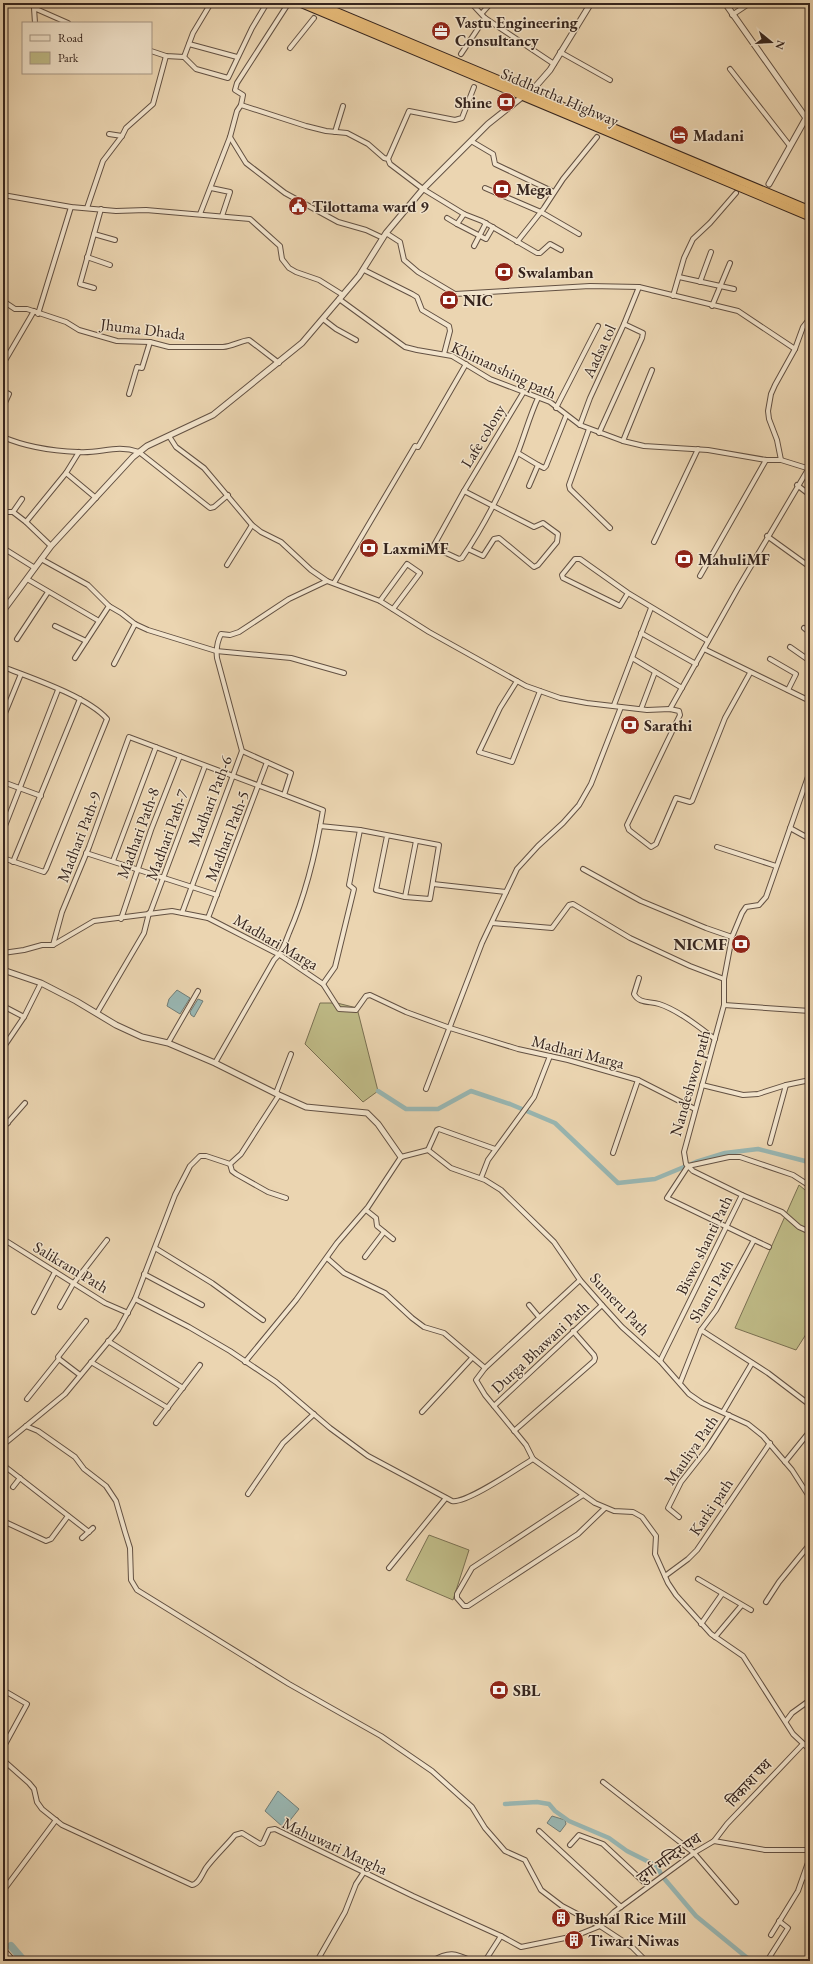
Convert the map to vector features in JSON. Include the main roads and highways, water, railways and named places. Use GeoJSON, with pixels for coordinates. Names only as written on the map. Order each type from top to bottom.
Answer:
{"type":"FeatureCollection","features":[{"type":"Feature","properties":{"kind":"highway","name":"Siddhartha Highway"},"geometry":{"type":"LineString","coordinates":[[300,3],[810,217]]}},
{"type":"Feature","properties":{"kind":"highway","name":"Siddhartha Highway"},"geometry":{"type":"LineString","coordinates":[[316,3],[810,210]]}},
{"type":"Feature","properties":{"kind":"water"},"geometry":{"type":"Polygon","coordinates":[[[177,990],[190,998],[180,1014],[167,1006],[169,999],[177,990]]]}},
{"type":"Feature","properties":{"kind":"water"},"geometry":{"type":"Polygon","coordinates":[[[198,999],[203,1001],[194,1017],[190,1012],[198,999]]]}},
{"type":"Feature","properties":{"kind":"water"},"geometry":{"type":"Polygon","coordinates":[[[278,1791],[299,1809],[284,1828],[265,1811],[278,1791]]]}},
{"type":"Feature","properties":{"kind":"water"},"geometry":{"type":"Polygon","coordinates":[[[552,1816],[565,1820],[566,1824],[560,1832],[547,1823],[552,1816]]]}},
{"type":"Feature","properties":{"kind":"waterway"},"geometry":{"type":"LineString","coordinates":[[378,1091],[406,1109],[438,1109],[471,1091],[510,1104],[555,1123],[618,1183],[655,1179],[696,1162],[725,1153],[758,1149],[805,1161],[810,1164]]}},
{"type":"Feature","properties":{"kind":"waterway"},"geometry":{"type":"LineString","coordinates":[[505,1804],[537,1802],[549,1804],[555,1811],[569,1821],[609,1838],[627,1851],[657,1866],[662,1876],[696,1916],[751,1961]]}},
{"type":"Feature","properties":{"kind":"waterway"},"geometry":{"type":"LineString","coordinates":[[11,1946],[24,1961]]}},
{"type":"Feature","properties":{"kind":"place","name":"Vastu Engineering Consultancy"},"geometry":{"type":"Point","coordinates":[441,31]}},
{"type":"Feature","properties":{"kind":"place","name":"Shine"},"geometry":{"type":"Point","coordinates":[506,102]}},
{"type":"Feature","properties":{"kind":"place","name":"Madani"},"geometry":{"type":"Point","coordinates":[679,135]}},
{"type":"Feature","properties":{"kind":"place","name":"Mega"},"geometry":{"type":"Point","coordinates":[502,189]}},
{"type":"Feature","properties":{"kind":"place","name":"Tilottama ward 9"},"geometry":{"type":"Point","coordinates":[298,206]}},
{"type":"Feature","properties":{"kind":"place","name":"Swalamban"},"geometry":{"type":"Point","coordinates":[504,272]}},
{"type":"Feature","properties":{"kind":"place","name":"NIC"},"geometry":{"type":"Point","coordinates":[449,300]}},
{"type":"Feature","properties":{"kind":"place","name":"LaxmiMF"},"geometry":{"type":"Point","coordinates":[369,548]}},
{"type":"Feature","properties":{"kind":"place","name":"MahuliMF"},"geometry":{"type":"Point","coordinates":[684,559]}},
{"type":"Feature","properties":{"kind":"place","name":"Sarathi"},"geometry":{"type":"Point","coordinates":[630,725]}},
{"type":"Feature","properties":{"kind":"place","name":"NICMF"},"geometry":{"type":"Point","coordinates":[741,944]}},
{"type":"Feature","properties":{"kind":"place","name":"SBL"},"geometry":{"type":"Point","coordinates":[499,1690]}},
{"type":"Feature","properties":{"kind":"place","name":"Bushal Rice Mill"},"geometry":{"type":"Point","coordinates":[561,1918]}},
{"type":"Feature","properties":{"kind":"place","name":"Tiwari Niwas"},"geometry":{"type":"Point","coordinates":[574,1940]}}]}
